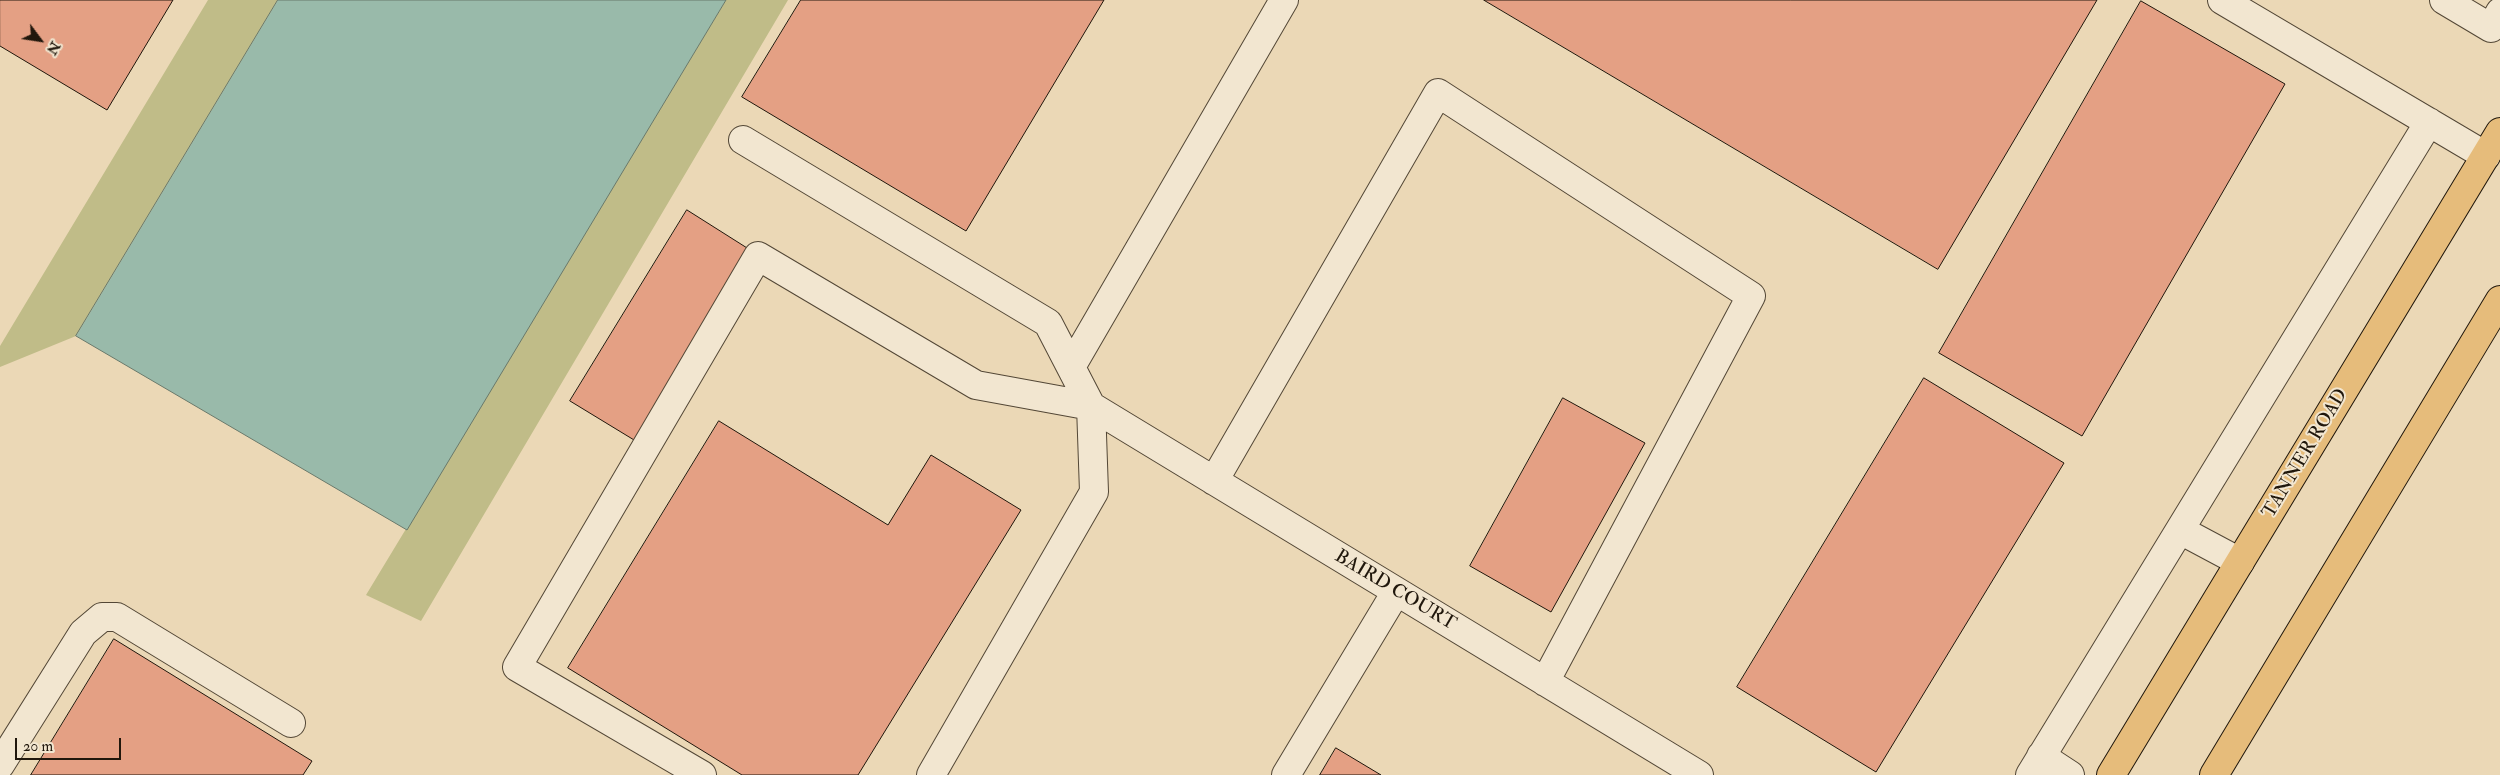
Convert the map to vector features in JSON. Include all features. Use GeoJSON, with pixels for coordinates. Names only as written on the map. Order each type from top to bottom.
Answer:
{"type":"FeatureCollection","features":[{"type":"Feature","properties":{"kind":"main road","name":"TANNER ROAD"},"geometry":{"type":"LineString","coordinates":[[2111,775],[2500,132]]}},
{"type":"Feature","properties":{"kind":"main road"},"geometry":{"type":"LineString","coordinates":[[2214,775],[2500,300]]}},
{"type":"Feature","properties":{"kind":"street"},"geometry":{"type":"LineString","coordinates":[[1070,367],[1284,0]]}},
{"type":"Feature","properties":{"kind":"street"},"geometry":{"type":"LineString","coordinates":[[2222,0],[2486,156]]}},
{"type":"Feature","properties":{"kind":"street"},"geometry":{"type":"LineString","coordinates":[[2444,0],[2491,28],[2500,12]]}},
{"type":"Feature","properties":{"kind":"street"},"geometry":{"type":"LineString","coordinates":[[1214,481],[1438,93],[1751,296],[1545,682]]}},
{"type":"Feature","properties":{"kind":"street"},"geometry":{"type":"LineString","coordinates":[[2070,775],[2036,766],[2429,122]]}},
{"type":"Feature","properties":{"kind":"street"},"geometry":{"type":"LineString","coordinates":[[743,140],[1048,323],[1091,406],[1094,492],[931,775]]}},
{"type":"Feature","properties":{"kind":"street"},"geometry":{"type":"LineString","coordinates":[[702,775],[517,667],[758,256],[976,386],[1091,406]]}},
{"type":"Feature","properties":{"kind":"street","name":"BAIRD COURT"},"geometry":{"type":"LineString","coordinates":[[1091,406],[1699,775]]}},
{"type":"Feature","properties":{"kind":"street"},"geometry":{"type":"LineString","coordinates":[[2180,530],[2240,562]]}},
{"type":"Feature","properties":{"kind":"street"},"geometry":{"type":"LineString","coordinates":[[1286,775],[1396,592]]}},
{"type":"Feature","properties":{"kind":"street"},"geometry":{"type":"LineString","coordinates":[[0,765],[83,633],[102,617],[117,618],[291,723]]}},
{"type":"Feature","properties":{"kind":"shaded area"},"geometry":{"type":"Polygon","coordinates":[[[208,0],[278,0],[76,336],[0,367],[0,346],[208,0]]]}},
{"type":"Feature","properties":{"kind":"shaded area"},"geometry":{"type":"Polygon","coordinates":[[[278,0],[726,0],[407,530],[76,336],[278,0]]]}},
{"type":"Feature","properties":{"kind":"shaded area"},"geometry":{"type":"Polygon","coordinates":[[[726,0],[788,0],[421,621],[366,595],[726,0]]]}},
{"type":"Feature","properties":{"kind":"building"},"geometry":{"type":"Polygon","coordinates":[[[0,0],[173,0],[107,110],[0,46],[0,0]]]}},
{"type":"Feature","properties":{"kind":"building"},"geometry":{"type":"Polygon","coordinates":[[[801,0],[1104,0],[966,231],[742,97],[801,0]]]}},
{"type":"Feature","properties":{"kind":"building"},"geometry":{"type":"Polygon","coordinates":[[[1484,0],[2097,0],[1938,269],[1484,0]]]}},
{"type":"Feature","properties":{"kind":"building"},"geometry":{"type":"Polygon","coordinates":[[[2141,1],[2285,84],[2082,436],[1939,353],[2141,1]]]}},
{"type":"Feature","properties":{"kind":"building"},"geometry":{"type":"Polygon","coordinates":[[[687,210],[755,253],[639,443],[570,401],[687,210]]]}},
{"type":"Feature","properties":{"kind":"building"},"geometry":{"type":"Polygon","coordinates":[[[1924,378],[2064,463],[1876,772],[1737,687],[1924,378]]]}},
{"type":"Feature","properties":{"kind":"building"},"geometry":{"type":"Polygon","coordinates":[[[1563,398],[1645,443],[1551,612],[1470,566],[1563,398]]]}},
{"type":"Feature","properties":{"kind":"building"},"geometry":{"type":"Polygon","coordinates":[[[719,421],[888,525],[931,455],[1021,510],[858,775],[742,775],[568,668],[719,421]]]}},
{"type":"Feature","properties":{"kind":"building"},"geometry":{"type":"Polygon","coordinates":[[[114,639],[312,761],[303,775],[31,775],[114,639]]]}},
{"type":"Feature","properties":{"kind":"building"},"geometry":{"type":"Polygon","coordinates":[[[1336,748],[1381,775],[1320,775],[1336,748]]]}}]}
